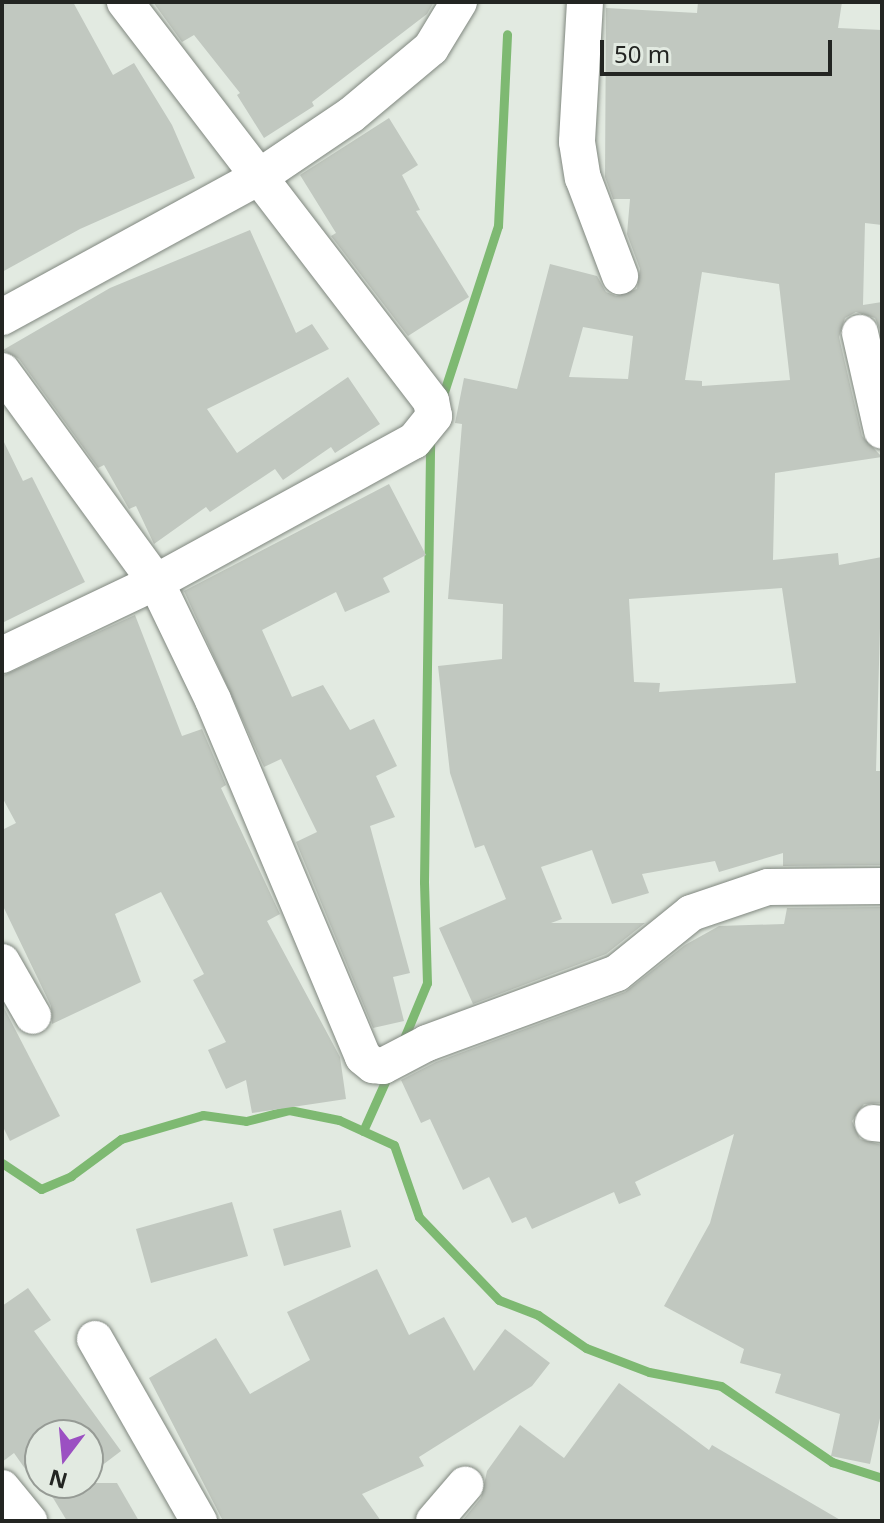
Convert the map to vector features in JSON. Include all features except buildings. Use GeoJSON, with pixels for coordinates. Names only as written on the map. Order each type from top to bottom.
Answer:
{"type":"FeatureCollection","features":[{"type":"Feature","properties":{"kind":"street"},"geometry":{"type":"LineString","coordinates":[[2,655],[156,582],[414,441],[434,416],[431,401],[125,2]]}},
{"type":"Feature","properties":{"kind":"street"},"geometry":{"type":"LineString","coordinates":[[2,317],[259,177],[351,115],[431,48],[459,2]]}},
{"type":"Feature","properties":{"kind":"street"},"geometry":{"type":"LineString","coordinates":[[585,2],[577,142],[583,178],[620,276]]}},
{"type":"Feature","properties":{"kind":"street"},"geometry":{"type":"LineString","coordinates":[[860,333],[882,431]]}},
{"type":"Feature","properties":{"kind":"street"},"geometry":{"type":"LineString","coordinates":[[2,371],[156,582],[213,700],[363,1057],[373,1065],[383,1066],[427,1043],[617,973],[691,913],[768,887],[882,886]]}},
{"type":"Feature","properties":{"kind":"street"},"geometry":{"type":"LineString","coordinates":[[2,962],[33,1016]]}},
{"type":"Feature","properties":{"kind":"street"},"geometry":{"type":"LineString","coordinates":[[95,1339],[199,1521]]}},
{"type":"Feature","properties":{"kind":"street"},"geometry":{"type":"LineString","coordinates":[[434,1521],[465,1485]]}},
{"type":"Feature","properties":{"kind":"street"},"geometry":{"type":"LineString","coordinates":[[2,1488],[29,1521]]}},
{"type":"Feature","properties":{"kind":"waterway"},"geometry":{"type":"LineString","coordinates":[[442,398],[498,226],[507,34]]}},
{"type":"Feature","properties":{"kind":"waterway"},"geometry":{"type":"LineString","coordinates":[[402,1043],[427,983],[424,882],[430,439]]}},
{"type":"Feature","properties":{"kind":"waterway"},"geometry":{"type":"LineString","coordinates":[[363,1131],[388,1075]]}},
{"type":"Feature","properties":{"kind":"waterway"},"geometry":{"type":"LineString","coordinates":[[2,1163],[41,1189],[71,1176],[121,1139],[203,1115],[246,1121],[289,1110],[339,1120],[394,1145],[419,1217],[499,1300],[538,1315],[586,1348],[649,1372],[721,1386],[832,1462],[882,1478]]}}]}
